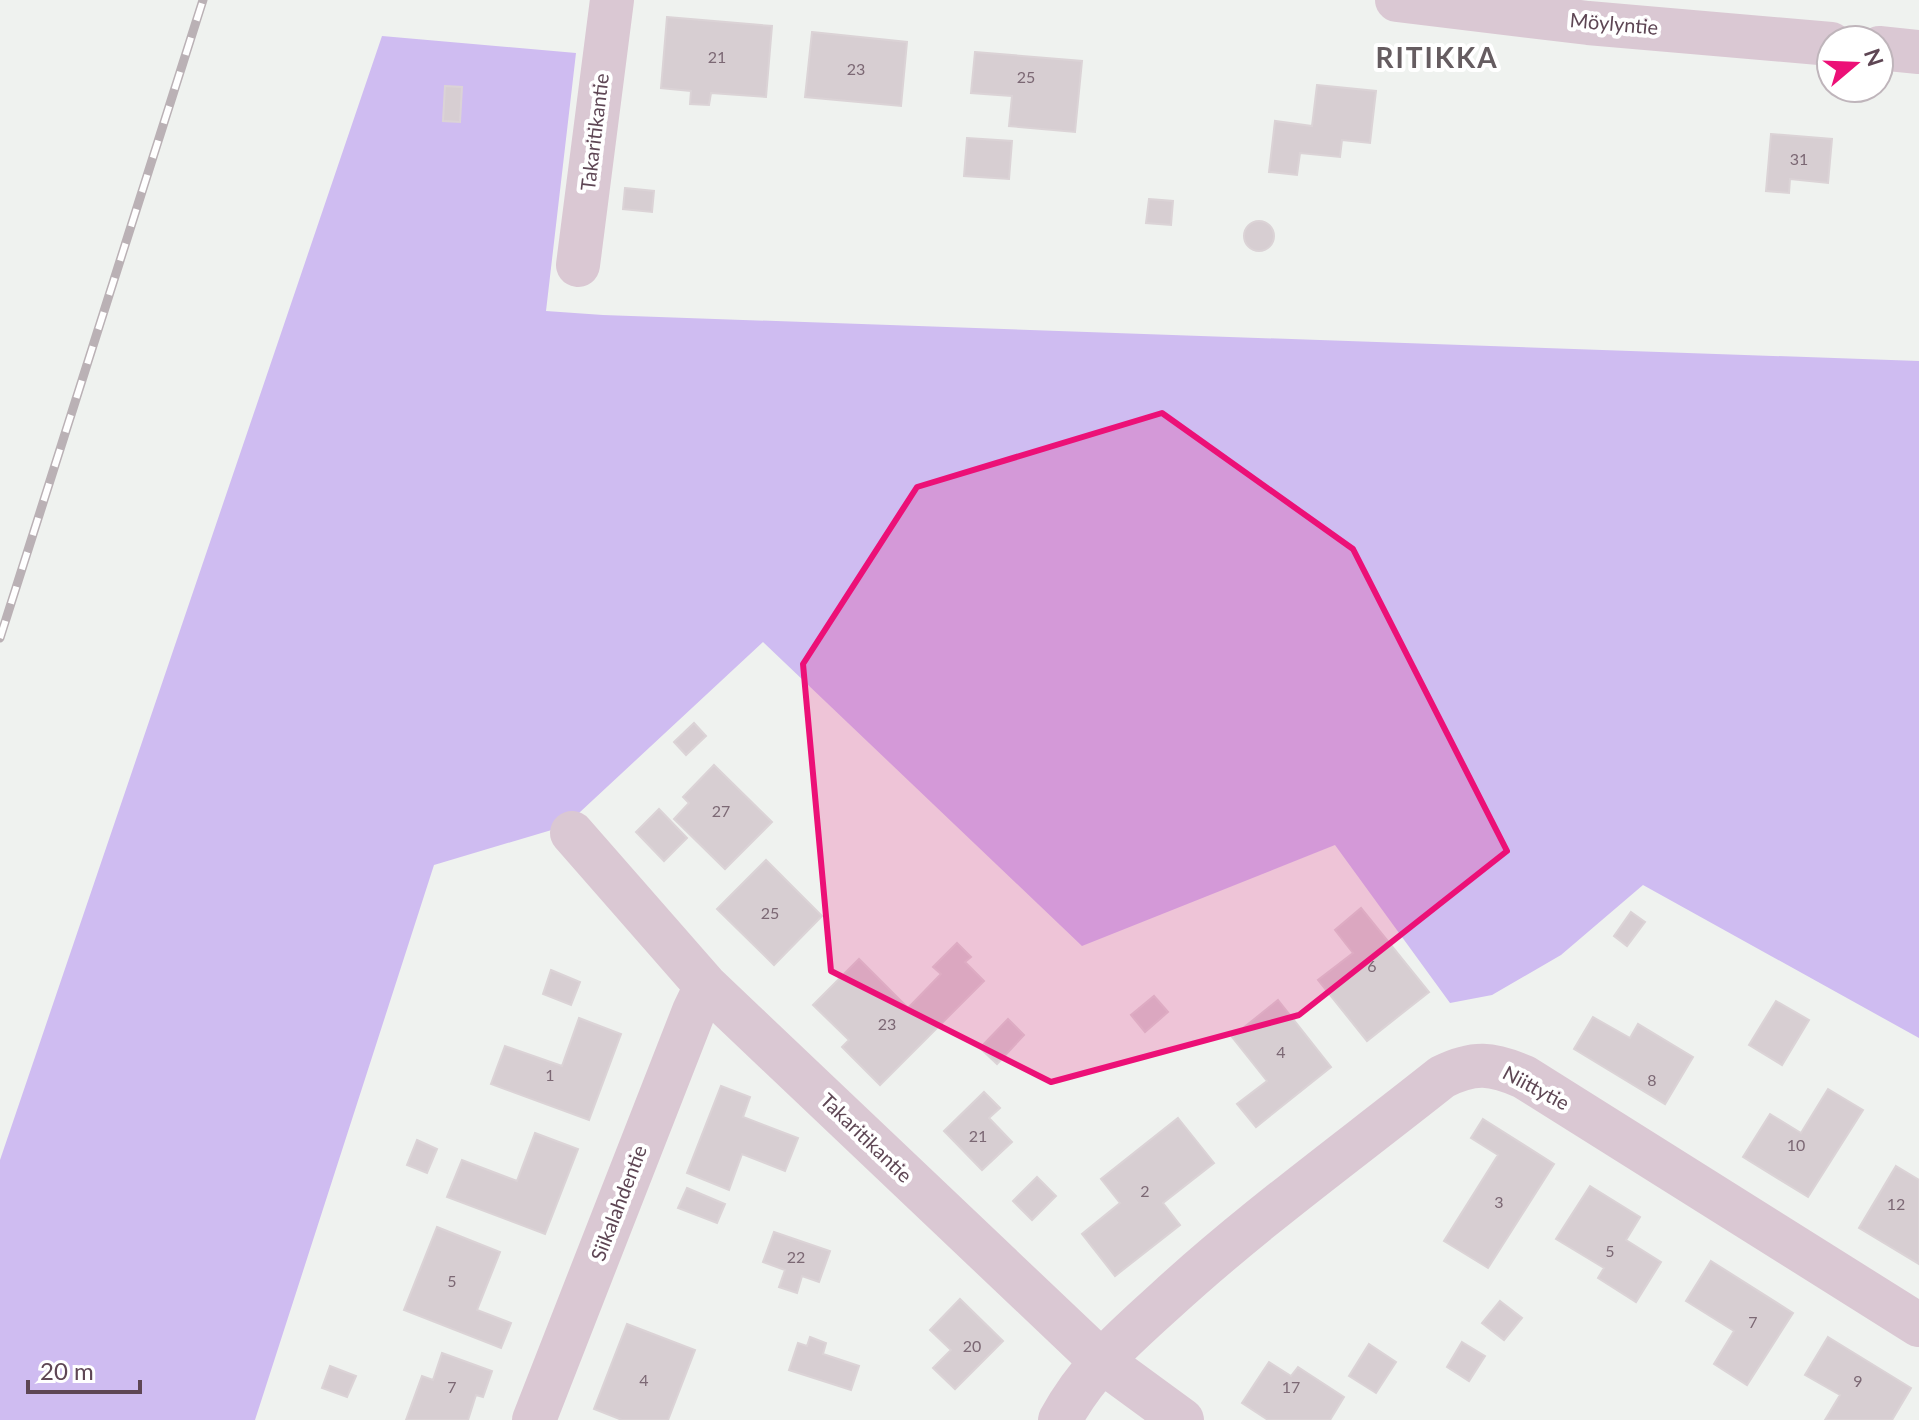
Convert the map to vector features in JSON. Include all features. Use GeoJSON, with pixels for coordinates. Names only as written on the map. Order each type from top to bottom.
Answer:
{"type":"FeatureCollection","features":[{"type":"Feature","properties":{"kind":"street","name":"Takaritikantie"},"geometry":{"type":"LineString","coordinates":[[578,265],[612,0]]}},
{"type":"Feature","properties":{"kind":"street","name":"Möylyntie"},"geometry":{"type":"LineString","coordinates":[[1397,0],[1588,23],[1815,43]]}},
{"type":"Feature","properties":{"kind":"street"},"geometry":{"type":"LineString","coordinates":[[1895,50],[1919,52]]}},
{"type":"Feature","properties":{"kind":"street","name":"Takaritikantie"},"geometry":{"type":"LineString","coordinates":[[572,833],[706,986],[1100,1360],[1182,1420]]}},
{"type":"Feature","properties":{"kind":"street","name":"Siikalahdentie"},"geometry":{"type":"LineString","coordinates":[[534,1420],[706,986]]}},
{"type":"Feature","properties":{"kind":"street","name":"Niittytie"},"geometry":{"type":"LineString","coordinates":[[1060,1420],[1075,1393],[1100,1360],[1212,1258],[1442,1077],[1482,1065],[1504,1068],[1524,1077],[1919,1325]]}},
{"type":"Feature","properties":{"kind":"highlighted area"},"geometry":{"type":"Polygon","coordinates":[[[1162,413],[1353,549],[1507,851],[1299,1015],[1051,1082],[831,971],[803,664],[917,487],[1162,413]]]}},
{"type":"Feature","properties":{"kind":"shaded area"},"geometry":{"type":"Polygon","coordinates":[[[382,36],[576,53],[546,311],[1919,361],[1919,1038],[1643,885],[1561,955],[1492,995],[1450,1003],[1335,845],[1082,946],[763,642],[565,826],[434,865],[255,1420],[0,1420],[0,1160],[382,36]]]}},
{"type":"Feature","properties":{"kind":"building"},"geometry":{"type":"Polygon","coordinates":[[[667,17],[772,26],[766,97],[711,93],[709,105],[690,104],[691,91],[661,88],[667,17]]]}},
{"type":"Feature","properties":{"kind":"building"},"geometry":{"type":"Polygon","coordinates":[[[812,32],[907,42],[901,106],[805,97],[812,32]]]}},
{"type":"Feature","properties":{"kind":"building"},"geometry":{"type":"Polygon","coordinates":[[[975,52],[1082,61],[1075,132],[1009,126],[1012,96],[971,93],[975,52]]]}},
{"type":"Feature","properties":{"kind":"building"},"geometry":{"type":"Polygon","coordinates":[[[1317,85],[1376,91],[1370,143],[1342,140],[1340,157],[1300,153],[1297,175],[1269,172],[1275,121],[1312,126],[1317,85]]]}},
{"type":"Feature","properties":{"kind":"building"},"geometry":{"type":"Polygon","coordinates":[[[445,86],[462,87],[460,122],[443,121],[445,86]]]}},
{"type":"Feature","properties":{"kind":"building"},"geometry":{"type":"Polygon","coordinates":[[[1771,134],[1832,139],[1828,183],[1790,179],[1789,193],[1766,191],[1771,134]]]}},
{"type":"Feature","properties":{"kind":"building"},"geometry":{"type":"Polygon","coordinates":[[[967,138],[1012,141],[1009,179],[964,176],[967,138]]]}},
{"type":"Feature","properties":{"kind":"building"},"geometry":{"type":"Polygon","coordinates":[[[625,188],[654,191],[652,212],[623,209],[625,188]]]}},
{"type":"Feature","properties":{"kind":"building"},"geometry":{"type":"Polygon","coordinates":[[[1149,199],[1173,201],[1171,225],[1146,223],[1149,199]]]}},
{"type":"Feature","properties":{"kind":"building"},"geometry":{"type":"Polygon","coordinates":[[[1259,221],[1270,225],[1274,236],[1270,247],[1259,251],[1248,247],[1244,236],[1248,225],[1259,221]]]}},
{"type":"Feature","properties":{"kind":"building"},"geometry":{"type":"Polygon","coordinates":[[[694,723],[706,736],[686,755],[674,742],[694,723]]]}},
{"type":"Feature","properties":{"kind":"building"},"geometry":{"type":"Polygon","coordinates":[[[714,765],[772,822],[725,869],[674,819],[689,803],[683,797],[714,765]]]}},
{"type":"Feature","properties":{"kind":"building"},"geometry":{"type":"Polygon","coordinates":[[[659,809],[687,838],[664,861],[636,832],[659,809]]]}},
{"type":"Feature","properties":{"kind":"building"},"geometry":{"type":"Polygon","coordinates":[[[766,860],[822,916],[774,965],[717,909],[766,860]]]}},
{"type":"Feature","properties":{"kind":"building"},"geometry":{"type":"Polygon","coordinates":[[[1361,908],[1429,992],[1367,1041],[1318,980],[1353,953],[1335,930],[1361,908]]]}},
{"type":"Feature","properties":{"kind":"building"},"geometry":{"type":"Polygon","coordinates":[[[1631,912],[1645,922],[1627,946],[1614,936],[1631,912]]]}},
{"type":"Feature","properties":{"kind":"building"},"geometry":{"type":"Polygon","coordinates":[[[957,943],[971,957],[965,962],[984,981],[880,1085],[842,1047],[849,1040],[813,1005],[859,959],[908,1008],[941,974],[933,967],[957,943]]]}},
{"type":"Feature","properties":{"kind":"building"},"geometry":{"type":"Polygon","coordinates":[[[551,970],[580,982],[571,1005],[543,994],[551,970]]]}},
{"type":"Feature","properties":{"kind":"building"},"geometry":{"type":"Polygon","coordinates":[[[1154,996],[1168,1012],[1145,1032],[1131,1015],[1154,996]]]}},
{"type":"Feature","properties":{"kind":"building"},"geometry":{"type":"Polygon","coordinates":[[[1278,1000],[1331,1067],[1256,1127],[1237,1104],[1267,1081],[1232,1037],[1278,1000]]]}},
{"type":"Feature","properties":{"kind":"building"},"geometry":{"type":"Polygon","coordinates":[[[1776,1001],[1809,1020],[1782,1065],[1749,1045],[1776,1001]]]}},
{"type":"Feature","properties":{"kind":"building"},"geometry":{"type":"Polygon","coordinates":[[[1593,1017],[1630,1038],[1638,1024],[1693,1057],[1665,1104],[1574,1049],[1593,1017]]]}},
{"type":"Feature","properties":{"kind":"building"},"geometry":{"type":"Polygon","coordinates":[[[579,1018],[621,1034],[589,1120],[491,1084],[505,1046],[562,1066],[579,1018]]]}},
{"type":"Feature","properties":{"kind":"building"},"geometry":{"type":"Polygon","coordinates":[[[1008,1019],[1024,1035],[997,1064],[980,1048],[1008,1019]]]}},
{"type":"Feature","properties":{"kind":"building"},"geometry":{"type":"Polygon","coordinates":[[[721,1086],[750,1097],[743,1117],[798,1138],[785,1171],[742,1154],[729,1190],[687,1173],[721,1086]]]}},
{"type":"Feature","properties":{"kind":"building"},"geometry":{"type":"Polygon","coordinates":[[[1828,1089],[1863,1110],[1808,1197],[1743,1157],[1770,1114],[1801,1133],[1828,1089]]]}},
{"type":"Feature","properties":{"kind":"building"},"geometry":{"type":"Polygon","coordinates":[[[984,1092],[1000,1108],[989,1118],[1012,1142],[982,1170],[944,1131],[984,1092]]]}},
{"type":"Feature","properties":{"kind":"building"},"geometry":{"type":"Polygon","coordinates":[[[1178,1118],[1214,1163],[1163,1203],[1180,1225],[1115,1276],[1082,1234],[1120,1203],[1101,1179],[1178,1118]]]}},
{"type":"Feature","properties":{"kind":"building"},"geometry":{"type":"Polygon","coordinates":[[[1483,1119],[1554,1164],[1488,1268],[1444,1241],[1498,1155],[1471,1138],[1483,1119]]]}},
{"type":"Feature","properties":{"kind":"building"},"geometry":{"type":"Polygon","coordinates":[[[535,1133],[578,1149],[545,1234],[447,1197],[462,1160],[517,1181],[535,1133]]]}},
{"type":"Feature","properties":{"kind":"building"},"geometry":{"type":"Polygon","coordinates":[[[417,1140],[437,1149],[427,1173],[407,1165],[417,1140]]]}},
{"type":"Feature","properties":{"kind":"building"},"geometry":{"type":"Polygon","coordinates":[[[1896,1166],[1919,1180],[1919,1264],[1859,1228],[1896,1166]]]}},
{"type":"Feature","properties":{"kind":"building"},"geometry":{"type":"Polygon","coordinates":[[[1037,1177],[1056,1196],[1032,1220],[1013,1201],[1037,1177]]]}},
{"type":"Feature","properties":{"kind":"building"},"geometry":{"type":"Polygon","coordinates":[[[1590,1186],[1640,1217],[1626,1240],[1661,1262],[1636,1302],[1598,1278],[1604,1268],[1556,1239],[1590,1186]]]}},
{"type":"Feature","properties":{"kind":"building"},"geometry":{"type":"Polygon","coordinates":[[[687,1188],[725,1204],[717,1223],[678,1208],[687,1188]]]}},
{"type":"Feature","properties":{"kind":"building"},"geometry":{"type":"Polygon","coordinates":[[[437,1227],[500,1252],[477,1310],[511,1323],[501,1348],[404,1310],[437,1227]]]}},
{"type":"Feature","properties":{"kind":"building"},"geometry":{"type":"Polygon","coordinates":[[[774,1232],[830,1251],[819,1282],[802,1276],[797,1293],[779,1287],[785,1270],[763,1262],[774,1232]]]}},
{"type":"Feature","properties":{"kind":"building"},"geometry":{"type":"Polygon","coordinates":[[[1711,1261],[1793,1313],[1747,1385],[1714,1364],[1734,1331],[1686,1301],[1711,1261]]]}},
{"type":"Feature","properties":{"kind":"building"},"geometry":{"type":"Polygon","coordinates":[[[960,1299],[1003,1341],[955,1389],[933,1368],[951,1350],[930,1330],[960,1299]]]}},
{"type":"Feature","properties":{"kind":"building"},"geometry":{"type":"Polygon","coordinates":[[[1500,1301],[1522,1318],[1504,1340],[1482,1323],[1500,1301]]]}},
{"type":"Feature","properties":{"kind":"building"},"geometry":{"type":"Polygon","coordinates":[[[627,1324],[695,1350],[668,1420],[622,1420],[594,1409],[627,1324]]]}},
{"type":"Feature","properties":{"kind":"building"},"geometry":{"type":"Polygon","coordinates":[[[810,1337],[826,1343],[823,1354],[859,1366],[851,1390],[789,1370],[798,1343],[807,1346],[810,1337]]]}},
{"type":"Feature","properties":{"kind":"building"},"geometry":{"type":"Polygon","coordinates":[[[1828,1337],[1911,1388],[1892,1420],[1825,1420],[1840,1395],[1805,1375],[1828,1337]]]}},
{"type":"Feature","properties":{"kind":"building"},"geometry":{"type":"Polygon","coordinates":[[[1462,1342],[1485,1356],[1469,1381],[1447,1367],[1462,1342]]]}},
{"type":"Feature","properties":{"kind":"building"},"geometry":{"type":"Polygon","coordinates":[[[1369,1344],[1396,1362],[1376,1393],[1349,1376],[1369,1344]]]}},
{"type":"Feature","properties":{"kind":"building"},"geometry":{"type":"Polygon","coordinates":[[[442,1353],[492,1371],[483,1397],[476,1395],[468,1420],[406,1420],[422,1376],[433,1380],[442,1353]]]}},
{"type":"Feature","properties":{"kind":"building"},"geometry":{"type":"Polygon","coordinates":[[[1269,1362],[1291,1376],[1298,1367],[1344,1397],[1330,1420],[1268,1420],[1242,1403],[1269,1362]]]}},
{"type":"Feature","properties":{"kind":"building"},"geometry":{"type":"Polygon","coordinates":[[[330,1366],[356,1376],[347,1397],[322,1388],[330,1366]]]}},
{"type":"Feature","properties":{"kind":"railway"},"geometry":{"type":"LineString","coordinates":[[0,638],[203,0]]}},
{"type":"Feature","properties":{"kind":"district","name":"RITIKKA"},"geometry":{"type":"Point","coordinates":[1437,58]}}]}
